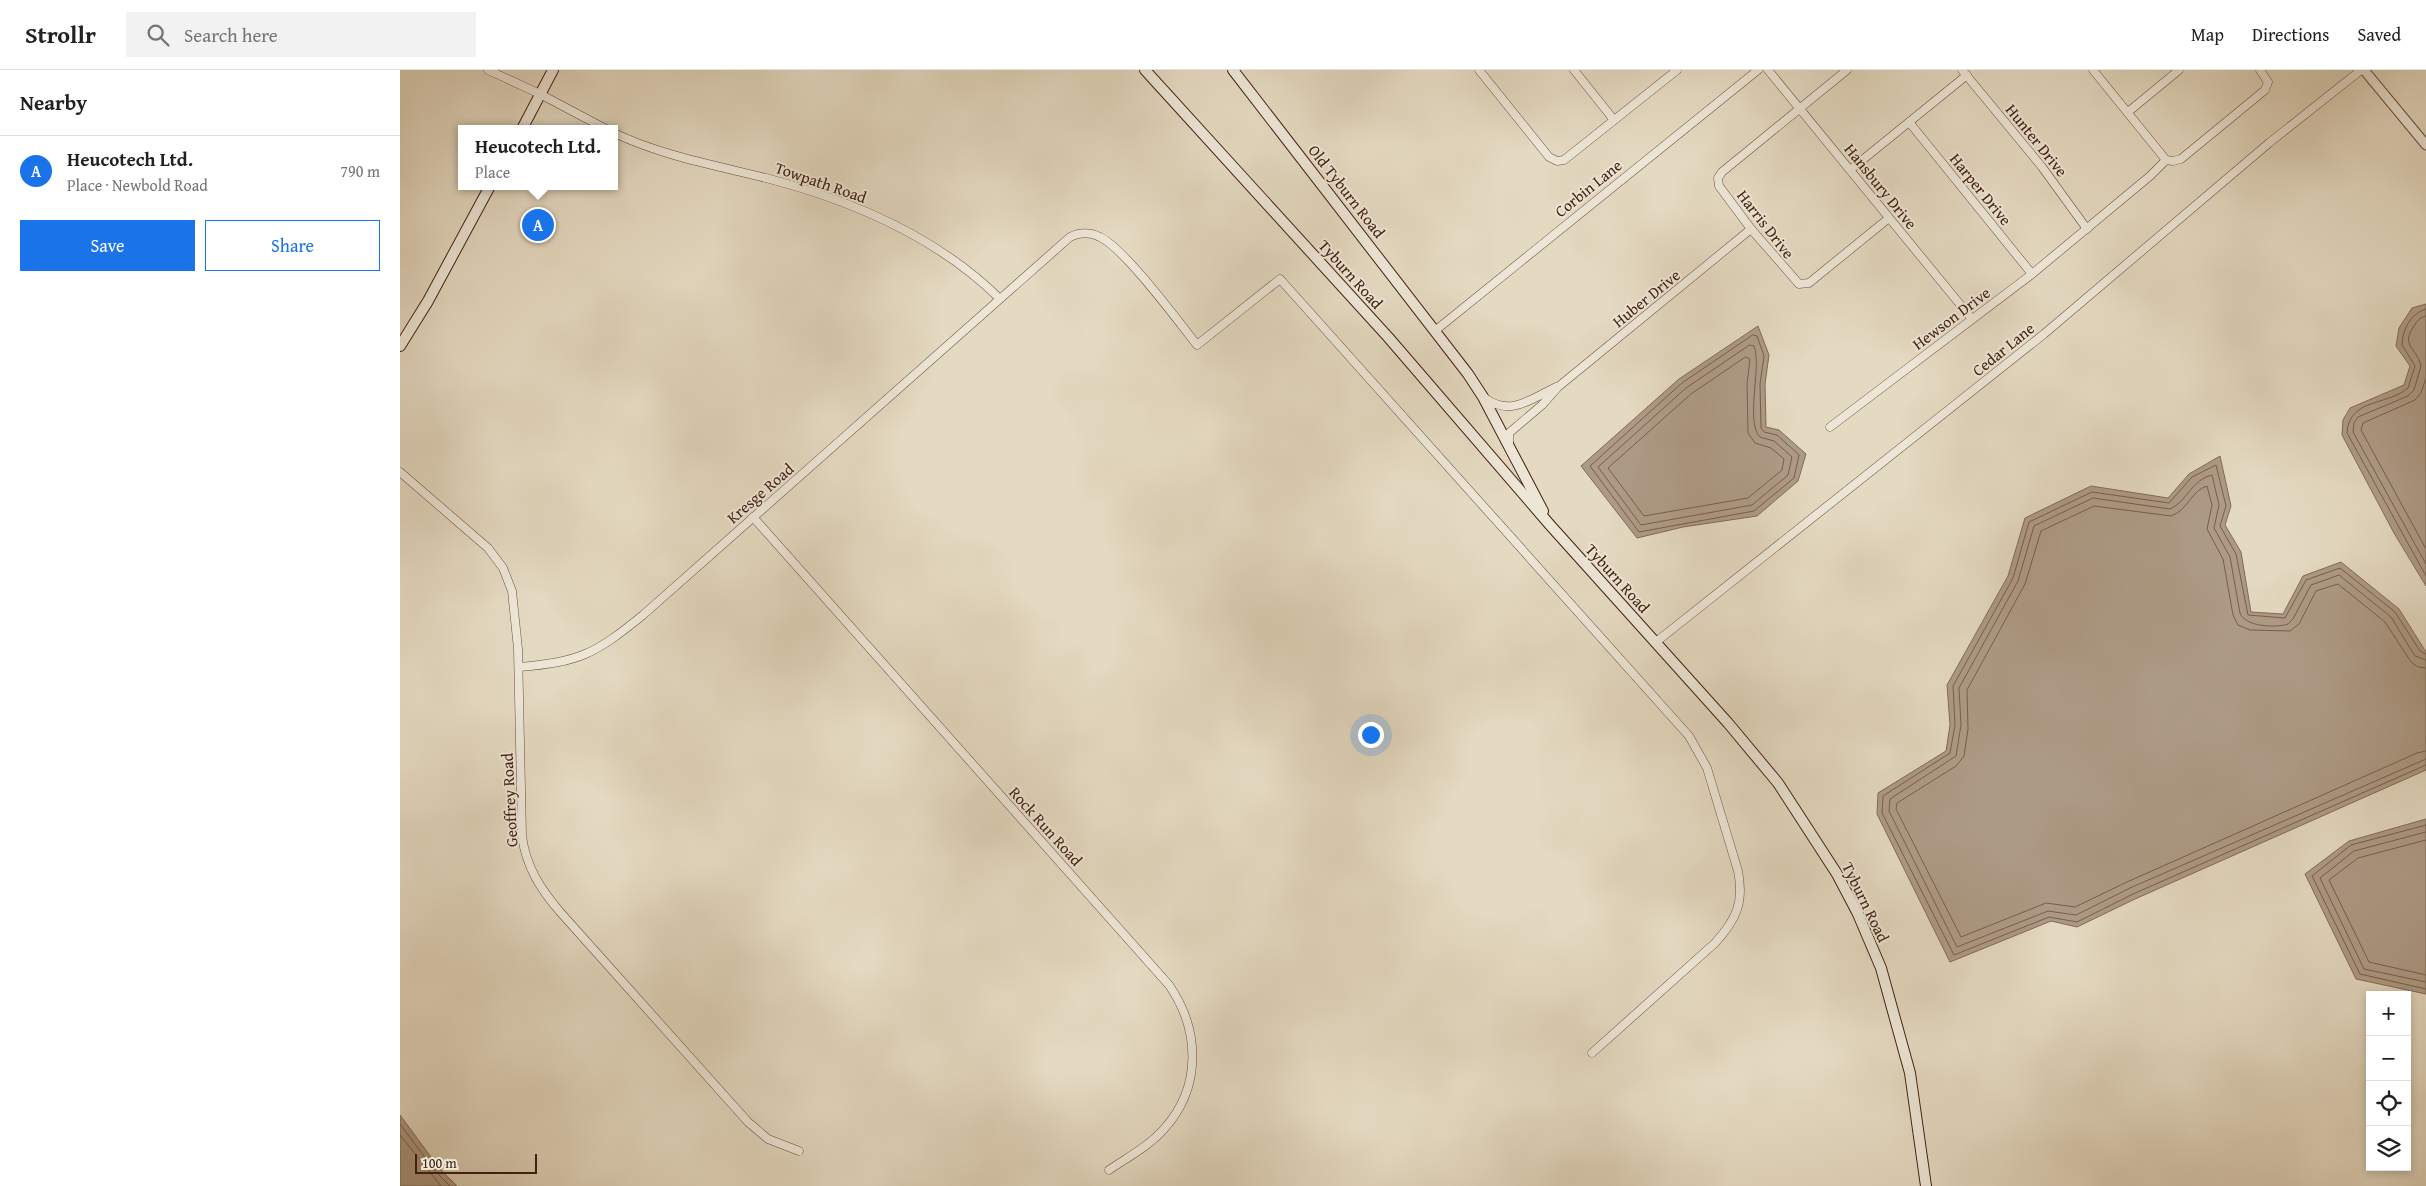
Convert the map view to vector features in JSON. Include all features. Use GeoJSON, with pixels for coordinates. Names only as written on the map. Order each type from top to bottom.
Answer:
{"type":"FeatureCollection","features":[{"type":"Feature","properties":{"kind":"main road"},"geometry":{"type":"LineString","coordinates":[[524,125],[553,70]]}},
{"type":"Feature","properties":{"kind":"main road","name":"Tyburn Road"},"geometry":{"type":"LineString","coordinates":[[1146,70],[1388,337],[1550,525],[1728,723],[1778,783],[1822,850],[1858,914],[1881,968],[1910,1073],[1926,1186]]}},
{"type":"Feature","properties":{"kind":"main road","name":"Old Tyburn Road"},"geometry":{"type":"LineString","coordinates":[[1233,70],[1436,330],[1483,397],[1550,525]]}},
{"type":"Feature","properties":{"kind":"main road"},"geometry":{"type":"LineString","coordinates":[[400,346],[428,301],[488,190]]}},
{"type":"Feature","properties":{"kind":"street"},"geometry":{"type":"LineString","coordinates":[[488,70],[540,94],[598,125]]}},
{"type":"Feature","properties":{"kind":"street"},"geometry":{"type":"LineString","coordinates":[[1479,70],[1549,157],[1557,161],[1564,160],[1674,71]]}},
{"type":"Feature","properties":{"kind":"street"},"geometry":{"type":"LineString","coordinates":[[1574,70],[1614,120]]}},
{"type":"Feature","properties":{"kind":"street","name":"Corbin Lane"},"geometry":{"type":"LineString","coordinates":[[1436,330],[1758,70]]}},
{"type":"Feature","properties":{"kind":"street","name":"Hansbury Drive"},"geometry":{"type":"LineString","coordinates":[[1768,70],[1972,319]]}},
{"type":"Feature","properties":{"kind":"street"},"geometry":{"type":"LineString","coordinates":[[1799,108],[1847,70]]}},
{"type":"Feature","properties":{"kind":"street"},"geometry":{"type":"LineString","coordinates":[[2093,70],[2166,160],[2172,162],[2181,159],[2267,86],[2266,78],[2260,70]]}},
{"type":"Feature","properties":{"kind":"street"},"geometry":{"type":"LineString","coordinates":[[2128,112],[2179,70]]}},
{"type":"Feature","properties":{"kind":"street"},"geometry":{"type":"LineString","coordinates":[[2362,70],[2426,145]]}},
{"type":"Feature","properties":{"kind":"street","name":"Cedar Lane"},"geometry":{"type":"LineString","coordinates":[[1656,642],[2044,334],[2269,143],[2362,70]]}},
{"type":"Feature","properties":{"kind":"street"},"geometry":{"type":"LineString","coordinates":[[1850,170],[1909,122],[1964,72]]}},
{"type":"Feature","properties":{"kind":"street","name":"Hunter Drive"},"geometry":{"type":"LineString","coordinates":[[1964,72],[2042,167],[2087,229]]}},
{"type":"Feature","properties":{"kind":"street","name":"Harris Drive"},"geometry":{"type":"LineString","coordinates":[[1799,108],[1722,172],[1718,178],[1719,186],[1751,230],[1799,284],[1808,283],[1889,218]]}},
{"type":"Feature","properties":{"kind":"street","name":"Harper Drive"},"geometry":{"type":"LineString","coordinates":[[1909,122],[2032,274]]}},
{"type":"Feature","properties":{"kind":"street","name":"Towpath Road"},"geometry":{"type":"LineString","coordinates":[[618,135],[672,156],[787,184],[855,207],[910,233],[945,254],[977,278],[999,298]]}},
{"type":"Feature","properties":{"kind":"street","name":"Hewson Drive"},"geometry":{"type":"LineString","coordinates":[[1830,427],[2032,274],[2150,176],[2166,160]]}},
{"type":"Feature","properties":{"kind":"street","name":"Huber Drive"},"geometry":{"type":"LineString","coordinates":[[1509,445],[1509,433],[1542,405],[1558,386],[1751,230]]}},
{"type":"Feature","properties":{"kind":"street","name":"Kresge Road"},"geometry":{"type":"LineString","coordinates":[[518,667],[570,661],[598,650],[643,615],[1070,236],[1092,234],[1113,246],[1197,345],[1280,279],[1689,736],[1704,761],[1729,838],[1741,890],[1739,908],[1726,930],[1715,943],[1592,1053]]}},
{"type":"Feature","properties":{"kind":"street","name":"Huber Drive"},"geometry":{"type":"LineString","coordinates":[[1483,397],[1497,406],[1509,408],[1558,386]]}},
{"type":"Feature","properties":{"kind":"street","name":"Geoffrey Road"},"geometry":{"type":"LineString","coordinates":[[400,472],[488,548],[503,568],[514,603],[518,667],[522,836],[524,851],[536,880],[561,913],[748,1122],[768,1139],[799,1151]]}},
{"type":"Feature","properties":{"kind":"street","name":"Rock Run Road"},"geometry":{"type":"LineString","coordinates":[[753,517],[1169,985],[1182,1007],[1192,1037],[1193,1056],[1191,1078],[1182,1103],[1174,1117],[1152,1141],[1109,1170]]}},
{"type":"Feature","properties":{"kind":"water"},"geometry":{"type":"Polygon","coordinates":[[[2426,304],[2426,586],[2394,533],[2342,435],[2343,420],[2350,408],[2404,385],[2410,366],[2396,346],[2399,328],[2412,308],[2426,304]]]}},
{"type":"Feature","properties":{"kind":"water"},"geometry":{"type":"Polygon","coordinates":[[[1758,326],[1769,355],[1765,384],[1766,427],[1779,430],[1806,454],[1798,481],[1757,516],[1683,527],[1637,538],[1581,466],[1679,379],[1758,326]]]}},
{"type":"Feature","properties":{"kind":"water"},"geometry":{"type":"Polygon","coordinates":[[[2220,456],[2231,506],[2225,525],[2241,552],[2251,612],[2283,614],[2303,576],[2341,562],[2399,609],[2426,652],[2426,770],[2135,899],[2077,927],[2051,921],[1950,962],[1877,814],[1878,793],[1946,751],[1950,725],[1947,685],[2008,576],[2025,518],[2091,486],[2168,498],[2189,474],[2220,456]]]}},
{"type":"Feature","properties":{"kind":"water"},"geometry":{"type":"Polygon","coordinates":[[[2426,819],[2426,994],[2356,979],[2305,874],[2349,841],[2426,819]]]}},
{"type":"Feature","properties":{"kind":"water"},"geometry":{"type":"Polygon","coordinates":[[[400,1115],[439,1168],[457,1186],[400,1186],[400,1115]]]}},
{"type":"Feature","properties":{"kind":"place","name":"Heucotech Ltd."},"geometry":{"type":"Point","coordinates":[538,225]}}]}
